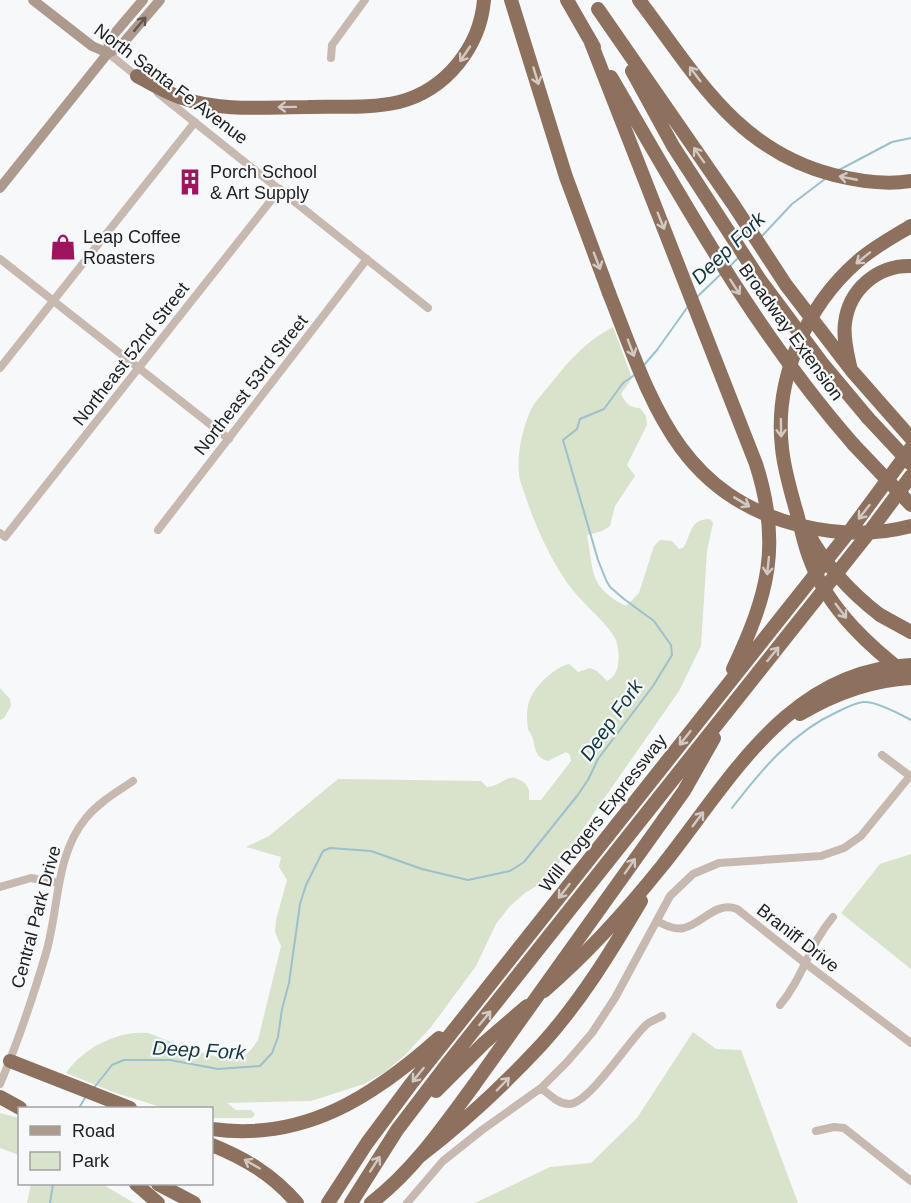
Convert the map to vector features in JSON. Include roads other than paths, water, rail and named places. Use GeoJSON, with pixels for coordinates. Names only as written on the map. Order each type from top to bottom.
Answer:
{"type":"FeatureCollection","features":[{"type":"Feature","properties":{"kind":"highway"},"geometry":{"type":"LineString","coordinates":[[137,76],[170,94],[213,106],[249,108],[360,106],[399,102],[432,87],[458,64],[476,36],[484,0]]}},
{"type":"Feature","properties":{"kind":"highway"},"geometry":{"type":"LineString","coordinates":[[511,0],[566,177],[609,293],[648,393],[661,419],[686,456],[728,494],[778,520],[818,530],[857,534],[911,526]]}},
{"type":"Feature","properties":{"kind":"highway"},"geometry":{"type":"LineString","coordinates":[[567,0],[590,40],[761,480],[770,542],[767,573],[759,610],[721,693]]}},
{"type":"Feature","properties":{"kind":"highway"},"geometry":{"type":"LineString","coordinates":[[639,0],[721,108],[748,133],[781,155],[821,171],[875,182],[908,181]]}},
{"type":"Feature","properties":{"kind":"highway"},"geometry":{"type":"LineString","coordinates":[[596,4],[786,285],[852,370],[911,438]]}},
{"type":"Feature","properties":{"kind":"highway","name":"Broadway Extension"},"geometry":{"type":"LineString","coordinates":[[596,4],[673,146],[771,296],[822,363],[868,418],[911,464]]}},
{"type":"Feature","properties":{"kind":"highway","name":"Broadway Extension"},"geometry":{"type":"LineString","coordinates":[[590,40],[698,225],[752,312],[796,376],[854,445],[911,505]]}},
{"type":"Feature","properties":{"kind":"highway"},"geometry":{"type":"LineString","coordinates":[[911,226],[858,261],[838,281],[816,310],[796,349],[785,389],[781,417],[781,446],[785,474],[810,562],[820,581],[854,628],[872,647],[911,678]]}},
{"type":"Feature","properties":{"kind":"highway"},"geometry":{"type":"LineString","coordinates":[[852,370],[845,330],[851,302],[858,291],[875,274],[898,267],[911,266]]}},
{"type":"Feature","properties":{"kind":"highway","name":"Will Rogers Expressway"},"geometry":{"type":"LineString","coordinates":[[328,1203],[385,1119],[852,528],[911,448]]}},
{"type":"Feature","properties":{"kind":"highway","name":"Will Rogers Expressway"},"geometry":{"type":"LineString","coordinates":[[351,1203],[397,1130],[864,539],[911,476]]}},
{"type":"Feature","properties":{"kind":"highway"},"geometry":{"type":"LineString","coordinates":[[793,501],[810,536],[830,567],[857,596],[880,615],[911,632]]}},
{"type":"Feature","properties":{"kind":"highway"},"geometry":{"type":"LineString","coordinates":[[397,1130],[484,1043],[594,945],[663,865],[759,742],[787,714],[819,693],[870,672],[911,665]]}},
{"type":"Feature","properties":{"kind":"highway"},"geometry":{"type":"LineString","coordinates":[[759,742],[796,716],[831,698],[872,683],[911,678]]}},
{"type":"Feature","properties":{"kind":"highway"},"geometry":{"type":"LineString","coordinates":[[371,1203],[386,1192],[420,1156],[474,1085],[684,791],[736,699]]}},
{"type":"Feature","properties":{"kind":"highway"},"geometry":{"type":"LineString","coordinates":[[420,1156],[461,1125],[543,1042],[587,987],[663,865]]}},
{"type":"Feature","properties":{"kind":"highway"},"geometry":{"type":"LineString","coordinates":[[213,1129],[271,1129],[316,1118],[347,1105],[404,1070],[468,1013]]}},
{"type":"Feature","properties":{"kind":"highway"},"geometry":{"type":"LineString","coordinates":[[10,1060],[127,1107]]}},
{"type":"Feature","properties":{"kind":"highway"},"geometry":{"type":"LineString","coordinates":[[0,1097],[18,1107]]}},
{"type":"Feature","properties":{"kind":"highway"},"geometry":{"type":"LineString","coordinates":[[213,1145],[255,1165],[297,1203]]}},
{"type":"Feature","properties":{"kind":"highway"},"geometry":{"type":"LineString","coordinates":[[137,1185],[158,1203]]}},
{"type":"Feature","properties":{"kind":"highway"},"geometry":{"type":"LineString","coordinates":[[160,1185],[194,1203]]}},
{"type":"Feature","properties":{"kind":"main road","name":"North Santa Fe Avenue"},"geometry":{"type":"LineString","coordinates":[[33,0],[92,46],[108,53]]}},
{"type":"Feature","properties":{"kind":"main road"},"geometry":{"type":"LineString","coordinates":[[108,53],[109,40],[142,0]]}},
{"type":"Feature","properties":{"kind":"main road"},"geometry":{"type":"LineString","coordinates":[[0,188],[108,53],[119,48],[160,0]]}},
{"type":"Feature","properties":{"kind":"street"},"geometry":{"type":"LineString","coordinates":[[331,58],[332,45],[365,0]]}},
{"type":"Feature","properties":{"kind":"street","name":"North Santa Fe Avenue"},"geometry":{"type":"LineString","coordinates":[[108,53],[429,308]]}},
{"type":"Feature","properties":{"kind":"street"},"geometry":{"type":"LineString","coordinates":[[0,368],[195,122]]}},
{"type":"Feature","properties":{"kind":"street","name":"Northeast 52nd Street"},"geometry":{"type":"LineString","coordinates":[[3,535],[140,368],[280,189]]}},
{"type":"Feature","properties":{"kind":"street"},"geometry":{"type":"LineString","coordinates":[[0,259],[229,439]]}},
{"type":"Feature","properties":{"kind":"street","name":"Northeast 53rd Street"},"geometry":{"type":"LineString","coordinates":[[158,530],[368,259]]}},
{"type":"Feature","properties":{"kind":"street"},"geometry":{"type":"LineString","coordinates":[[407,1203],[443,1161],[542,1088],[592,1033],[615,998],[670,896],[693,874],[719,863],[821,856],[844,849],[861,836],[911,777],[882,755]]}},
{"type":"Feature","properties":{"kind":"street","name":"Central Park Drive"},"geometry":{"type":"LineString","coordinates":[[0,1084],[47,951],[59,884],[74,836],[101,803],[133,781]]}},
{"type":"Feature","properties":{"kind":"street"},"geometry":{"type":"LineString","coordinates":[[0,888],[31,878],[59,884]]}},
{"type":"Feature","properties":{"kind":"street","name":"Braniff Drive"},"geometry":{"type":"LineString","coordinates":[[657,921],[671,928],[684,928],[714,911],[731,906],[911,1043]]}},
{"type":"Feature","properties":{"kind":"street"},"geometry":{"type":"LineString","coordinates":[[780,1005],[794,988],[815,942],[833,917]]}},
{"type":"Feature","properties":{"kind":"street"},"geometry":{"type":"LineString","coordinates":[[542,1088],[559,1102],[568,1105],[575,1103],[586,1095],[646,1024],[662,1016]]}},
{"type":"Feature","properties":{"kind":"street"},"geometry":{"type":"LineString","coordinates":[[816,1131],[834,1127],[844,1128],[911,1181]]}},
{"type":"Feature","properties":{"kind":"waterway","name":"Deep Fork"},"geometry":{"type":"LineString","coordinates":[[837,171],[892,142],[911,138]]}},
{"type":"Feature","properties":{"kind":"waterway","name":"Deep Fork"},"geometry":{"type":"LineString","coordinates":[[761,237],[792,204],[825,179]]}},
{"type":"Feature","properties":{"kind":"waterway","name":"Deep Fork"},"geometry":{"type":"LineString","coordinates":[[730,266],[739,257]]}},
{"type":"Feature","properties":{"kind":"waterway","name":"Deep Fork"},"geometry":{"type":"LineString","coordinates":[[697,297],[721,274]]}},
{"type":"Feature","properties":{"kind":"waterway","name":"Deep Fork"},"geometry":{"type":"LineString","coordinates":[[644,365],[689,305]]}},
{"type":"Feature","properties":{"kind":"waterway","name":"Deep Fork"},"geometry":{"type":"LineString","coordinates":[[93,1089],[112,1065],[124,1060],[170,1060],[218,1069],[260,1066],[272,1053],[278,1037],[289,983],[300,904],[306,885],[323,851],[330,848],[371,851],[422,869],[468,880],[510,871],[524,862],[577,796],[598,759],[653,686],[672,655],[671,645],[654,621],[624,599],[610,587],[606,580],[563,440],[577,429],[580,419],[604,409],[623,383],[636,374]]}},
{"type":"Feature","properties":{"kind":"waterway"},"geometry":{"type":"LineString","coordinates":[[732,808],[766,766],[792,741],[821,720],[840,710],[857,703],[868,702],[887,708],[911,720]]}},
{"type":"Feature","properties":{"kind":"waterway","name":"Deep Fork"},"geometry":{"type":"LineString","coordinates":[[80,1107],[85,1098]]}},
{"type":"Feature","properties":{"kind":"waterway","name":"Deep Fork"},"geometry":{"type":"LineString","coordinates":[[50,1203],[53,1185]]}},
{"type":"Feature","properties":{"kind":"place","name":"Porch School & Art Supply"},"geometry":{"type":"Point","coordinates":[190,182]}},
{"type":"Feature","properties":{"kind":"place","name":"Leap Coffee Roasters"},"geometry":{"type":"Point","coordinates":[63,247]}}]}
